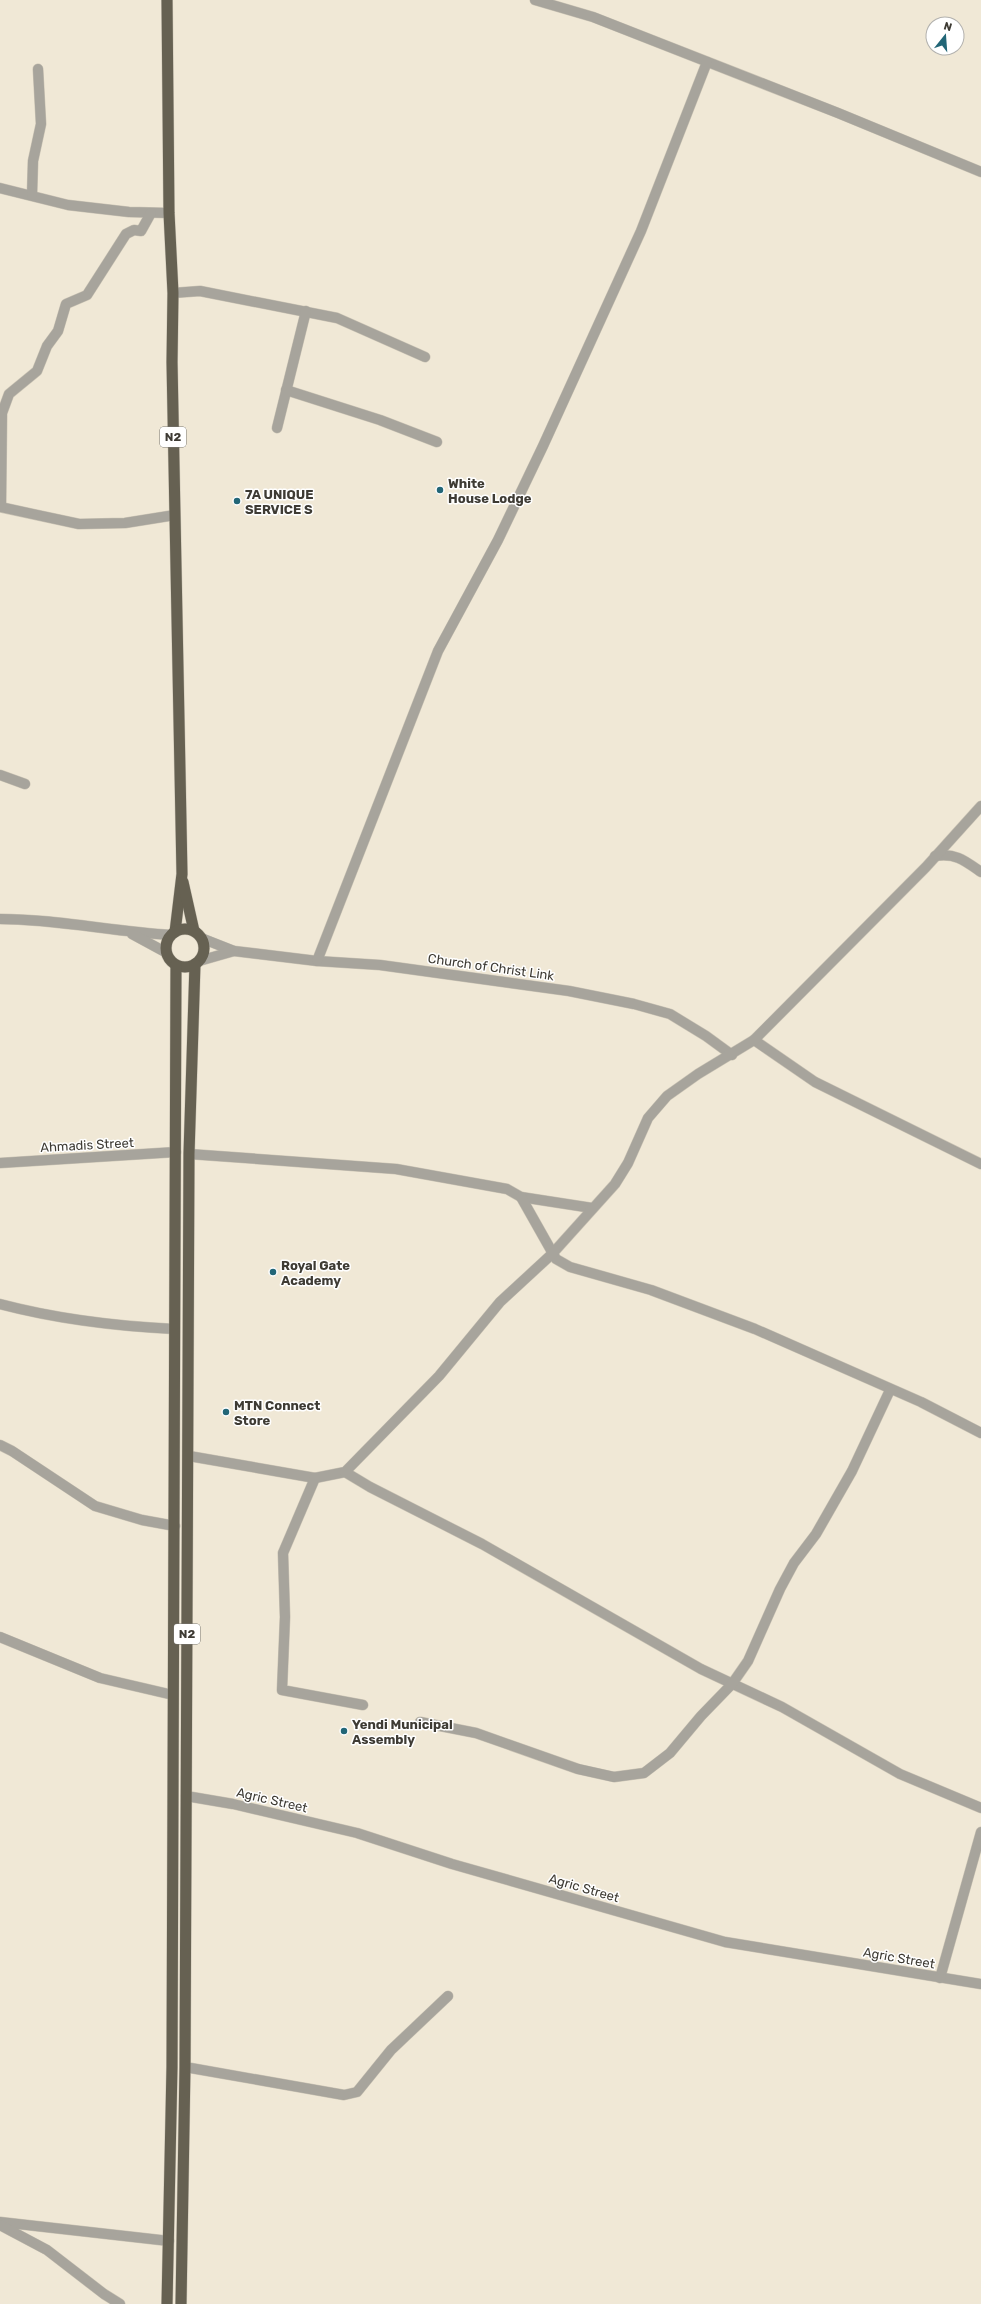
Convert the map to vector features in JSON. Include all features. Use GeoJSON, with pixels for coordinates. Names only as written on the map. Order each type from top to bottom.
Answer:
{"type":"FeatureCollection","features":[{"type":"Feature","properties":{"kind":"highway","name":"N2"},"geometry":{"type":"LineString","coordinates":[[167,0],[169,213],[173,293],[172,362],[174,515],[182,874],[173,933]]}},
{"type":"Feature","properties":{"kind":"highway","name":"N2"},"geometry":{"type":"LineString","coordinates":[[182,874],[198,935]]}},
{"type":"Feature","properties":{"kind":"highway"},"geometry":{"type":"LineString","coordinates":[[185,929],[198,935],[204,953],[197,963],[186,967],[176,965],[167,954],[166,944],[173,933],[185,929]]}},
{"type":"Feature","properties":{"kind":"highway","name":"N2"},"geometry":{"type":"LineString","coordinates":[[181,2304],[185,2067],[189,1456],[189,1154],[197,963]]}},
{"type":"Feature","properties":{"kind":"highway","name":"N2"},"geometry":{"type":"LineString","coordinates":[[167,2304],[172,2067],[176,965]]}},
{"type":"Feature","properties":{"kind":"highway"},"geometry":{"type":"LineString","coordinates":[[173,1796],[186,1796]]}},
{"type":"Feature","properties":{"kind":"street"},"geometry":{"type":"LineString","coordinates":[[535,0],[593,17],[981,172]]}},
{"type":"Feature","properties":{"kind":"street"},"geometry":{"type":"LineString","coordinates":[[317,961],[438,651],[498,540],[543,446],[641,231],[708,62]]}},
{"type":"Feature","properties":{"kind":"street"},"geometry":{"type":"LineString","coordinates":[[32,195],[33,161],[41,124],[38,69]]}},
{"type":"Feature","properties":{"kind":"street"},"geometry":{"type":"LineString","coordinates":[[0,188],[68,205],[151,213],[169,213]]}},
{"type":"Feature","properties":{"kind":"street"},"geometry":{"type":"LineString","coordinates":[[151,213],[141,231],[134,230],[126,234],[87,295],[66,304],[58,331],[47,346],[37,371],[9,394],[2,414],[0,507],[79,524],[125,523],[174,515]]}},
{"type":"Feature","properties":{"kind":"street"},"geometry":{"type":"LineString","coordinates":[[173,293],[200,291],[337,318],[425,357]]}},
{"type":"Feature","properties":{"kind":"street"},"geometry":{"type":"LineString","coordinates":[[277,428],[306,311]]}},
{"type":"Feature","properties":{"kind":"street"},"geometry":{"type":"LineString","coordinates":[[286,390],[380,420],[437,442]]}},
{"type":"Feature","properties":{"kind":"street"},"geometry":{"type":"LineString","coordinates":[[0,775],[25,784]]}},
{"type":"Feature","properties":{"kind":"street"},"geometry":{"type":"LineString","coordinates":[[189,1456],[315,1478],[345,1472],[439,1376],[500,1302],[552,1254],[592,1208],[616,1184],[628,1163],[648,1118],[667,1096],[754,1040],[935,856],[981,806]]}},
{"type":"Feature","properties":{"kind":"street"},"geometry":{"type":"LineString","coordinates":[[935,856],[949,854],[955,856],[981,872]]}},
{"type":"Feature","properties":{"kind":"street"},"geometry":{"type":"LineString","coordinates":[[0,919],[20,919],[131,933],[173,933]]}},
{"type":"Feature","properties":{"kind":"street"},"geometry":{"type":"LineString","coordinates":[[131,933],[167,954]]}},
{"type":"Feature","properties":{"kind":"street","name":"Church of Christ Link"},"geometry":{"type":"LineString","coordinates":[[198,935],[234,951],[317,961],[380,966],[569,991],[634,1004],[670,1014],[706,1036],[732,1055]]}},
{"type":"Feature","properties":{"kind":"street","name":"Church of Christ Link"},"geometry":{"type":"LineString","coordinates":[[197,963],[234,951]]}},
{"type":"Feature","properties":{"kind":"street"},"geometry":{"type":"LineString","coordinates":[[754,1040],[815,1082],[981,1164]]}},
{"type":"Feature","properties":{"kind":"street","name":"Ahmadis Street"},"geometry":{"type":"LineString","coordinates":[[0,1163],[176,1152]]}},
{"type":"Feature","properties":{"kind":"street"},"geometry":{"type":"LineString","coordinates":[[189,1154],[396,1169],[507,1189],[521,1197],[592,1208]]}},
{"type":"Feature","properties":{"kind":"street"},"geometry":{"type":"LineString","coordinates":[[521,1197],[556,1259],[570,1266],[651,1290],[755,1329],[890,1390],[921,1402],[981,1433]]}},
{"type":"Feature","properties":{"kind":"street"},"geometry":{"type":"LineString","coordinates":[[0,1304],[38,1314],[108,1324],[174,1329]]}},
{"type":"Feature","properties":{"kind":"street"},"geometry":{"type":"LineString","coordinates":[[420,1722],[476,1733],[578,1769],[614,1777],[644,1774],[670,1753],[701,1716],[732,1684],[748,1661],[780,1589],[794,1563],[816,1534],[852,1471],[890,1390]]}},
{"type":"Feature","properties":{"kind":"street"},"geometry":{"type":"LineString","coordinates":[[0,1445],[12,1451],[95,1506],[142,1520],[175,1526]]}},
{"type":"Feature","properties":{"kind":"street"},"geometry":{"type":"LineString","coordinates":[[345,1472],[370,1487],[482,1544],[701,1669],[782,1707],[900,1774],[981,1808]]}},
{"type":"Feature","properties":{"kind":"street"},"geometry":{"type":"LineString","coordinates":[[315,1478],[283,1553],[285,1617],[282,1690],[363,1705]]}},
{"type":"Feature","properties":{"kind":"street"},"geometry":{"type":"LineString","coordinates":[[0,1637],[100,1678],[173,1695]]}},
{"type":"Feature","properties":{"kind":"street","name":"Agric Street"},"geometry":{"type":"LineString","coordinates":[[186,1796],[234,1804],[357,1833],[452,1864],[725,1942],[801,1953],[981,1984]]}},
{"type":"Feature","properties":{"kind":"street"},"geometry":{"type":"LineString","coordinates":[[940,1978],[981,1832]]}},
{"type":"Feature","properties":{"kind":"street"},"geometry":{"type":"LineString","coordinates":[[185,2067],[344,2095],[357,2092],[391,2050],[448,1996]]}},
{"type":"Feature","properties":{"kind":"street"},"geometry":{"type":"LineString","coordinates":[[0,2222],[169,2241]]}},
{"type":"Feature","properties":{"kind":"street"},"geometry":{"type":"LineString","coordinates":[[0,2225],[47,2250],[104,2294],[120,2304]]}},
{"type":"Feature","properties":{"kind":"place","name":"White House Lodge"},"geometry":{"type":"Point","coordinates":[440,490]}},
{"type":"Feature","properties":{"kind":"place","name":"7A UNIQUE SERVICE S"},"geometry":{"type":"Point","coordinates":[237,501]}},
{"type":"Feature","properties":{"kind":"place","name":"Royal Gate Academy"},"geometry":{"type":"Point","coordinates":[273,1272]}},
{"type":"Feature","properties":{"kind":"place","name":"MTN Connect Store"},"geometry":{"type":"Point","coordinates":[226,1412]}},
{"type":"Feature","properties":{"kind":"place","name":"Yendi Municipal Assembly"},"geometry":{"type":"Point","coordinates":[344,1731]}}]}
